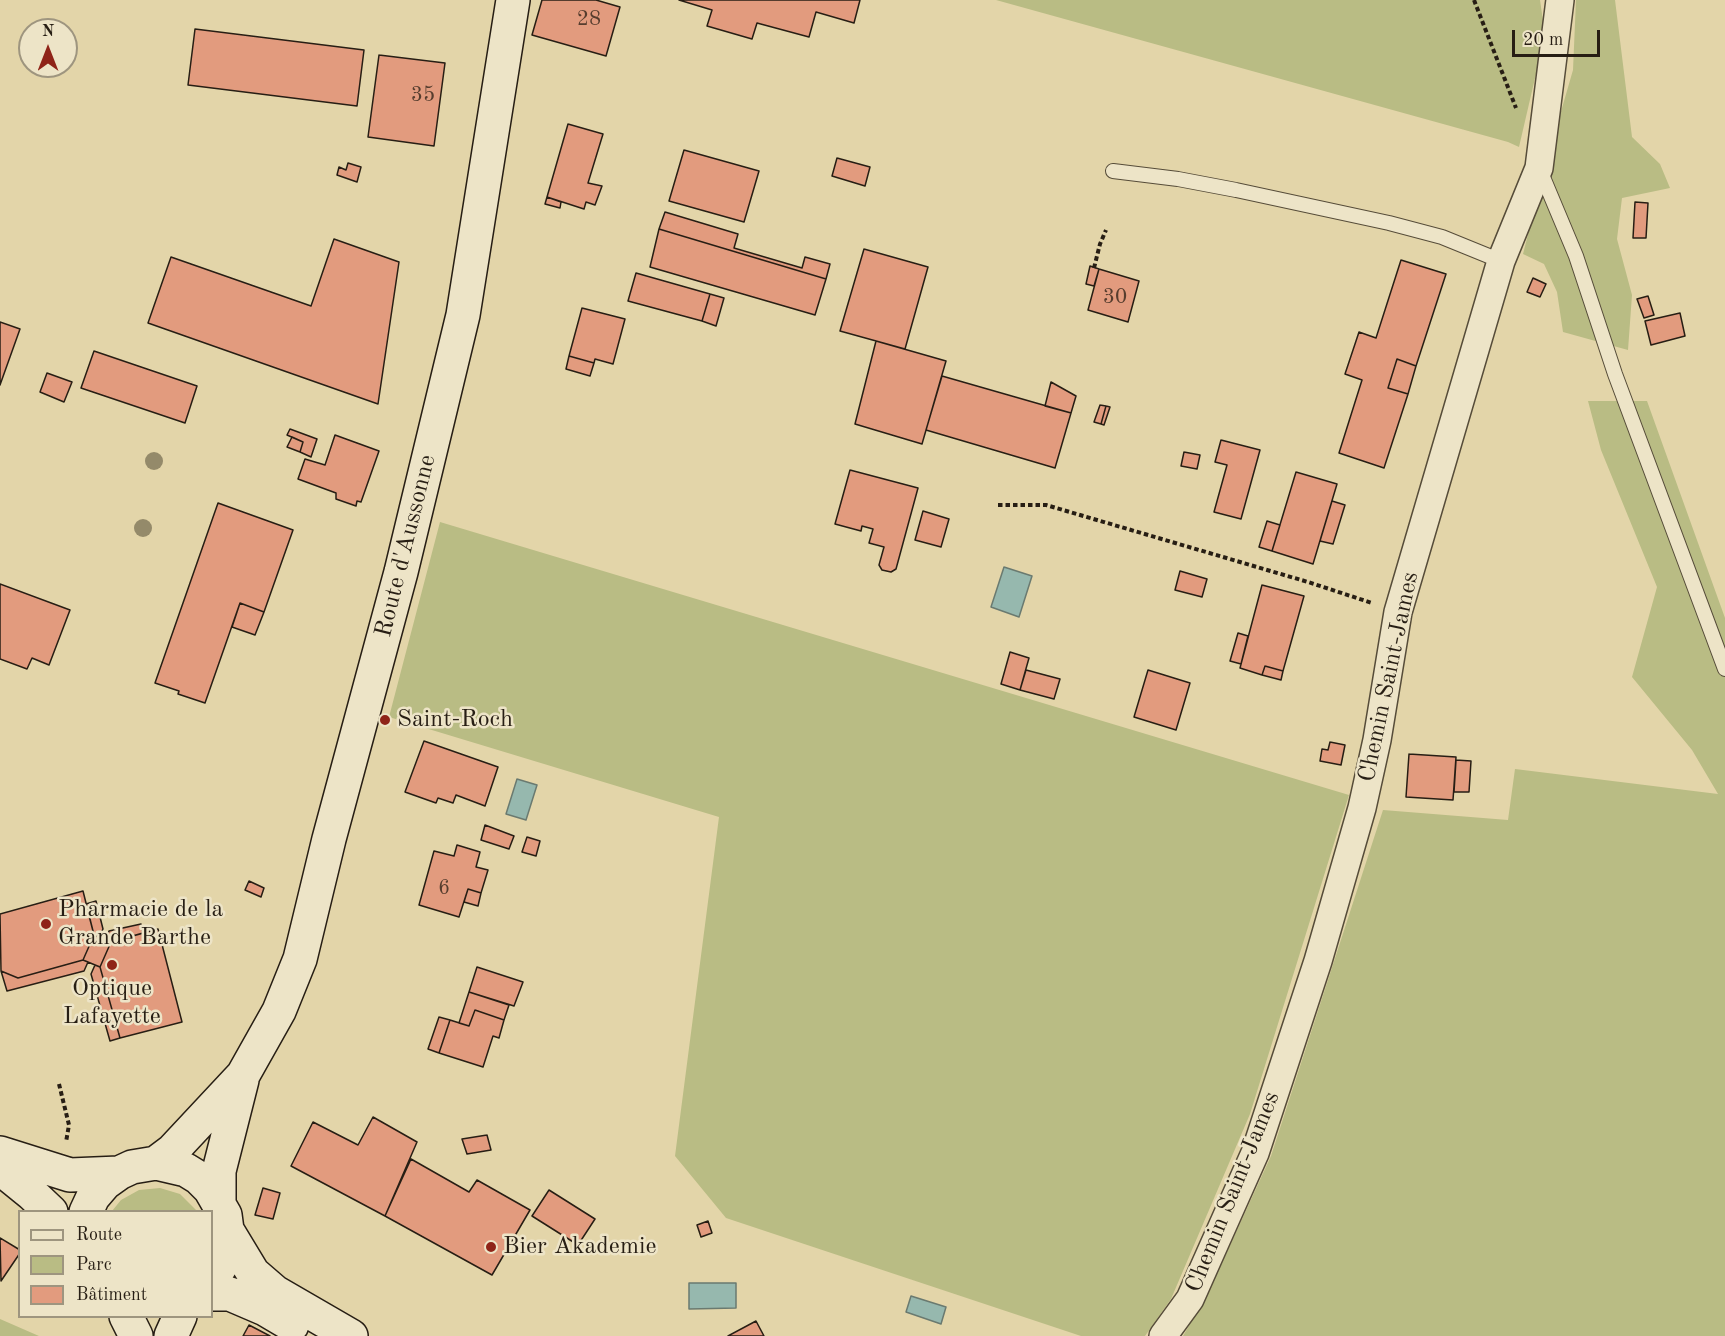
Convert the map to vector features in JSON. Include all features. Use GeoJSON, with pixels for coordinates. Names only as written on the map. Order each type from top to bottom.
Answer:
{"type":"FeatureCollection","features":[{"type":"Feature","properties":{"kind":"main road","name":"Route d'Aussonne"},"geometry":{"type":"LineString","coordinates":[[156,1163],[172,1151],[243,1075],[279,1011],[300,958],[329,839],[401,572],[463,315],[513,0]]}},
{"type":"Feature","properties":{"kind":"main road","name":"Route d'Aussonne"},"geometry":{"type":"LineString","coordinates":[[213,1279],[221,1265],[226,1248],[219,1171],[243,1075]]}},
{"type":"Feature","properties":{"kind":"main road"},"geometry":{"type":"LineString","coordinates":[[0,1152],[70,1175],[118,1173]]}},
{"type":"Feature","properties":{"kind":"main road"},"geometry":{"type":"LineString","coordinates":[[87,1210],[93,1197],[105,1183],[118,1173],[132,1167],[156,1163],[171,1165],[192,1174],[210,1189],[253,1273],[275,1292],[351,1336]]}},
{"type":"Feature","properties":{"kind":"main road"},"geometry":{"type":"LineString","coordinates":[[0,1168],[49,1210]]}},
{"type":"Feature","properties":{"kind":"main road"},"geometry":{"type":"LineString","coordinates":[[213,1294],[230,1294],[265,1309],[305,1334]]}},
{"type":"Feature","properties":{"kind":"main road"},"geometry":{"type":"LineString","coordinates":[[127,1318],[136,1336]]}},
{"type":"Feature","properties":{"kind":"main road"},"geometry":{"type":"LineString","coordinates":[[171,1336],[180,1318]]}},
{"type":"Feature","properties":{"kind":"street","name":"Chemin Saint-James"},"geometry":{"type":"LineString","coordinates":[[1163,1336],[1190,1299],[1255,1152],[1318,961],[1364,796],[1377,740],[1398,612],[1501,261],[1539,168],[1560,0]]}},
{"type":"Feature","properties":{"kind":"lane"},"geometry":{"type":"LineString","coordinates":[[1539,168],[1576,256],[1615,374],[1725,669]]}},
{"type":"Feature","properties":{"kind":"lane"},"geometry":{"type":"LineString","coordinates":[[1113,171],[1178,179],[1389,223],[1442,237],[1501,261]]}},
{"type":"Feature","properties":{"kind":"path"},"geometry":{"type":"LineString","coordinates":[[1474,0],[1519,116]]}},
{"type":"Feature","properties":{"kind":"path"},"geometry":{"type":"LineString","coordinates":[[1094,268],[1106,230]]}},
{"type":"Feature","properties":{"kind":"path"},"geometry":{"type":"LineString","coordinates":[[998,505],[1046,505],[1308,582],[1398,612]]}},
{"type":"Feature","properties":{"kind":"path"},"geometry":{"type":"LineString","coordinates":[[59,1084],[69,1125],[64,1150]]}},
{"type":"Feature","properties":{"kind":"green space"},"geometry":{"type":"Polygon","coordinates":[[[996,0],[1540,0],[1545,35],[1519,147],[1508,142],[996,0]]]}},
{"type":"Feature","properties":{"kind":"green space"},"geometry":{"type":"Polygon","coordinates":[[[1576,0],[1615,0],[1632,137],[1660,164],[1670,188],[1622,198],[1617,239],[1632,295],[1628,350],[1563,332],[1557,292],[1544,264],[1523,254],[1573,70],[1576,0]]]}},
{"type":"Feature","properties":{"kind":"green space"},"geometry":{"type":"Polygon","coordinates":[[[1588,401],[1647,401],[1725,618],[1725,1336],[1183,1336],[1209,1291],[1271,1156],[1383,810],[1508,820],[1515,769],[1718,794],[1692,750],[1632,677],[1657,587],[1601,450],[1588,401]]]}},
{"type":"Feature","properties":{"kind":"green space"},"geometry":{"type":"Polygon","coordinates":[[[440,522],[1349,795],[1250,1114],[1171,1299],[1145,1336],[1081,1336],[726,1218],[675,1156],[719,817],[389,717],[440,522]]]}},
{"type":"Feature","properties":{"kind":"green space"},"geometry":{"type":"Polygon","coordinates":[[[160,1188],[180,1194],[196,1210],[113,1210],[121,1200],[139,1190],[160,1188]]]}},
{"type":"Feature","properties":{"kind":"green space"},"geometry":{"type":"Polygon","coordinates":[[[0,1319],[39,1336],[0,1336],[0,1319]]]}},
{"type":"Feature","properties":{"kind":"water"},"geometry":{"type":"Polygon","coordinates":[[[1004,567],[1032,576],[1019,617],[991,607],[1004,567]]]}},
{"type":"Feature","properties":{"kind":"water"},"geometry":{"type":"Polygon","coordinates":[[[517,779],[537,785],[526,820],[506,814],[517,779]]]}},
{"type":"Feature","properties":{"kind":"water"},"geometry":{"type":"Polygon","coordinates":[[[689,1283],[736,1283],[736,1308],[689,1309],[689,1283]]]}},
{"type":"Feature","properties":{"kind":"water"},"geometry":{"type":"Polygon","coordinates":[[[911,1296],[946,1307],[941,1324],[906,1312],[911,1296]]]}},
{"type":"Feature","properties":{"kind":"building"},"geometry":{"type":"Polygon","coordinates":[[[542,0],[596,0],[620,7],[606,56],[532,35],[542,0]]]}},
{"type":"Feature","properties":{"kind":"building"},"geometry":{"type":"Polygon","coordinates":[[[679,0],[860,0],[854,23],[816,12],[809,37],[757,23],[752,39],[707,26],[712,10],[679,0]]]}},
{"type":"Feature","properties":{"kind":"building"},"geometry":{"type":"Polygon","coordinates":[[[195,29],[364,50],[357,106],[188,85],[195,29]]]}},
{"type":"Feature","properties":{"kind":"building"},"geometry":{"type":"Polygon","coordinates":[[[379,55],[445,63],[434,146],[368,137],[379,55]]]}},
{"type":"Feature","properties":{"kind":"building"},"geometry":{"type":"Polygon","coordinates":[[[568,124],[603,134],[588,183],[602,186],[595,205],[586,202],[584,209],[547,197],[568,124]]]}},
{"type":"Feature","properties":{"kind":"building"},"geometry":{"type":"Polygon","coordinates":[[[684,150],[759,171],[744,222],[669,201],[684,150]]]}},
{"type":"Feature","properties":{"kind":"building"},"geometry":{"type":"Polygon","coordinates":[[[837,158],[870,167],[865,186],[832,176],[837,158]]]}},
{"type":"Feature","properties":{"kind":"building"},"geometry":{"type":"Polygon","coordinates":[[[348,163],[361,167],[357,182],[337,175],[339,167],[346,170],[348,163]]]}},
{"type":"Feature","properties":{"kind":"building"},"geometry":{"type":"Polygon","coordinates":[[[547,197],[561,202],[560,208],[545,204],[547,197]]]}},
{"type":"Feature","properties":{"kind":"building"},"geometry":{"type":"Polygon","coordinates":[[[1635,202],[1648,203],[1646,238],[1633,238],[1635,202]]]}},
{"type":"Feature","properties":{"kind":"building"},"geometry":{"type":"Polygon","coordinates":[[[665,212],[738,234],[734,248],[802,268],[805,257],[830,264],[826,279],[659,229],[665,212]]]}},
{"type":"Feature","properties":{"kind":"building"},"geometry":{"type":"Polygon","coordinates":[[[659,229],[826,279],[815,315],[650,267],[659,229]]]}},
{"type":"Feature","properties":{"kind":"building"},"geometry":{"type":"Polygon","coordinates":[[[334,239],[399,262],[378,404],[148,323],[171,257],[311,306],[334,239]]]}},
{"type":"Feature","properties":{"kind":"building"},"geometry":{"type":"Polygon","coordinates":[[[864,249],[928,267],[905,349],[840,331],[864,249]]]}},
{"type":"Feature","properties":{"kind":"building"},"geometry":{"type":"Polygon","coordinates":[[[1401,260],[1446,274],[1416,366],[1397,359],[1388,388],[1408,394],[1384,468],[1339,453],[1362,380],[1345,374],[1359,332],[1376,338],[1401,260]]]}},
{"type":"Feature","properties":{"kind":"building"},"geometry":{"type":"Polygon","coordinates":[[[1090,266],[1099,269],[1094,286],[1086,284],[1090,266]]]}},
{"type":"Feature","properties":{"kind":"building"},"geometry":{"type":"Polygon","coordinates":[[[1099,269],[1139,281],[1128,322],[1088,310],[1099,269]]]}},
{"type":"Feature","properties":{"kind":"building"},"geometry":{"type":"Polygon","coordinates":[[[636,273],[710,294],[702,321],[628,301],[636,273]]]}},
{"type":"Feature","properties":{"kind":"building"},"geometry":{"type":"Polygon","coordinates":[[[1533,278],[1546,284],[1540,297],[1527,292],[1533,278]]]}},
{"type":"Feature","properties":{"kind":"building"},"geometry":{"type":"Polygon","coordinates":[[[710,294],[724,298],[716,326],[702,321],[710,294]]]}},
{"type":"Feature","properties":{"kind":"building"},"geometry":{"type":"Polygon","coordinates":[[[1648,296],[1654,315],[1644,318],[1637,299],[1648,296]]]}},
{"type":"Feature","properties":{"kind":"building"},"geometry":{"type":"Polygon","coordinates":[[[582,308],[625,319],[613,364],[595,359],[594,363],[569,356],[582,308]]]}},
{"type":"Feature","properties":{"kind":"building"},"geometry":{"type":"Polygon","coordinates":[[[1680,313],[1685,336],[1651,345],[1645,321],[1680,313]]]}},
{"type":"Feature","properties":{"kind":"building"},"geometry":{"type":"Polygon","coordinates":[[[0,322],[20,329],[0,385],[0,322]]]}},
{"type":"Feature","properties":{"kind":"building"},"geometry":{"type":"Polygon","coordinates":[[[876,341],[946,361],[922,444],[855,424],[876,341]]]}},
{"type":"Feature","properties":{"kind":"building"},"geometry":{"type":"Polygon","coordinates":[[[94,351],[197,386],[185,423],[81,388],[94,351]]]}},
{"type":"Feature","properties":{"kind":"building"},"geometry":{"type":"Polygon","coordinates":[[[569,356],[594,363],[590,376],[566,369],[569,356]]]}},
{"type":"Feature","properties":{"kind":"building"},"geometry":{"type":"Polygon","coordinates":[[[1397,359],[1416,366],[1408,394],[1388,388],[1397,359]]]}},
{"type":"Feature","properties":{"kind":"building"},"geometry":{"type":"Polygon","coordinates":[[[47,373],[72,382],[64,402],[40,392],[47,373]]]}},
{"type":"Feature","properties":{"kind":"building"},"geometry":{"type":"Polygon","coordinates":[[[942,376],[1071,413],[1055,468],[926,430],[942,376]]]}},
{"type":"Feature","properties":{"kind":"building"},"geometry":{"type":"Polygon","coordinates":[[[1051,382],[1076,396],[1071,413],[1045,406],[1051,382]]]}},
{"type":"Feature","properties":{"kind":"building"},"geometry":{"type":"Polygon","coordinates":[[[1100,405],[1106,406],[1101,424],[1094,422],[1100,405]]]}},
{"type":"Feature","properties":{"kind":"building"},"geometry":{"type":"Polygon","coordinates":[[[1106,406],[1110,407],[1104,425],[1101,424],[1106,406]]]}},
{"type":"Feature","properties":{"kind":"building"},"geometry":{"type":"Polygon","coordinates":[[[290,429],[317,439],[311,457],[300,452],[303,442],[287,435],[290,429]]]}},
{"type":"Feature","properties":{"kind":"building"},"geometry":{"type":"Polygon","coordinates":[[[335,435],[379,451],[361,502],[357,501],[356,506],[336,499],[336,493],[298,479],[305,459],[325,465],[335,435]]]}},
{"type":"Feature","properties":{"kind":"building"},"geometry":{"type":"Polygon","coordinates":[[[292,437],[303,442],[300,452],[287,447],[292,437]]]}},
{"type":"Feature","properties":{"kind":"building"},"geometry":{"type":"Polygon","coordinates":[[[1221,440],[1260,450],[1241,519],[1214,512],[1227,465],[1215,462],[1221,440]]]}},
{"type":"Feature","properties":{"kind":"building"},"geometry":{"type":"Polygon","coordinates":[[[1184,452],[1200,455],[1197,469],[1181,466],[1184,452]]]}},
{"type":"Feature","properties":{"kind":"building"},"geometry":{"type":"Polygon","coordinates":[[[850,470],[918,488],[896,569],[891,572],[882,570],[879,565],[884,547],[869,543],[873,529],[862,526],[861,531],[835,524],[850,470]]]}},
{"type":"Feature","properties":{"kind":"building"},"geometry":{"type":"Polygon","coordinates":[[[1296,472],[1337,484],[1313,564],[1272,551],[1296,472]]]}},
{"type":"Feature","properties":{"kind":"building"},"geometry":{"type":"Polygon","coordinates":[[[1332,501],[1345,505],[1333,544],[1320,541],[1332,501]]]}},
{"type":"Feature","properties":{"kind":"building"},"geometry":{"type":"Polygon","coordinates":[[[218,503],[293,530],[264,612],[240,603],[205,703],[155,683],[218,503]]]}},
{"type":"Feature","properties":{"kind":"building"},"geometry":{"type":"Polygon","coordinates":[[[923,511],[949,519],[941,547],[915,540],[923,511]]]}},
{"type":"Feature","properties":{"kind":"building"},"geometry":{"type":"Polygon","coordinates":[[[1267,521],[1280,525],[1272,551],[1259,547],[1267,521]]]}},
{"type":"Feature","properties":{"kind":"building"},"geometry":{"type":"Polygon","coordinates":[[[1180,571],[1207,579],[1202,597],[1175,590],[1180,571]]]}},
{"type":"Feature","properties":{"kind":"building"},"geometry":{"type":"Polygon","coordinates":[[[0,584],[70,610],[49,665],[32,658],[27,669],[0,659],[0,584]]]}},
{"type":"Feature","properties":{"kind":"building"},"geometry":{"type":"Polygon","coordinates":[[[1262,585],[1304,596],[1283,671],[1265,666],[1262,675],[1240,668],[1262,585]]]}},
{"type":"Feature","properties":{"kind":"building"},"geometry":{"type":"Polygon","coordinates":[[[240,603],[264,612],[255,635],[232,627],[240,603]]]}},
{"type":"Feature","properties":{"kind":"building"},"geometry":{"type":"Polygon","coordinates":[[[1238,633],[1248,636],[1241,664],[1230,661],[1238,633]]]}},
{"type":"Feature","properties":{"kind":"building"},"geometry":{"type":"Polygon","coordinates":[[[1010,652],[1029,658],[1020,690],[1001,684],[1010,652]]]}},
{"type":"Feature","properties":{"kind":"building"},"geometry":{"type":"Polygon","coordinates":[[[1265,666],[1283,671],[1281,680],[1262,675],[1265,666]]]}},
{"type":"Feature","properties":{"kind":"building"},"geometry":{"type":"Polygon","coordinates":[[[1026,670],[1060,679],[1054,699],[1020,690],[1026,670]]]}},
{"type":"Feature","properties":{"kind":"building"},"geometry":{"type":"Polygon","coordinates":[[[1148,670],[1190,683],[1176,730],[1134,717],[1148,670]]]}},
{"type":"Feature","properties":{"kind":"building"},"geometry":{"type":"Polygon","coordinates":[[[424,741],[498,767],[485,806],[456,795],[453,803],[438,798],[436,803],[405,792],[424,741]]]}},
{"type":"Feature","properties":{"kind":"building"},"geometry":{"type":"Polygon","coordinates":[[[1330,742],[1345,745],[1341,765],[1320,761],[1322,749],[1328,750],[1330,742]]]}},
{"type":"Feature","properties":{"kind":"building"},"geometry":{"type":"Polygon","coordinates":[[[1409,754],[1456,757],[1453,800],[1406,797],[1409,754]]]}},
{"type":"Feature","properties":{"kind":"building"},"geometry":{"type":"Polygon","coordinates":[[[1456,760],[1471,761],[1469,792],[1454,792],[1456,760]]]}},
{"type":"Feature","properties":{"kind":"building"},"geometry":{"type":"Polygon","coordinates":[[[485,825],[514,836],[509,849],[481,840],[485,825]]]}},
{"type":"Feature","properties":{"kind":"building"},"geometry":{"type":"Polygon","coordinates":[[[527,837],[540,841],[536,856],[522,852],[527,837]]]}},
{"type":"Feature","properties":{"kind":"building"},"geometry":{"type":"Polygon","coordinates":[[[457,845],[480,852],[476,867],[488,870],[481,893],[468,889],[459,917],[419,905],[434,851],[454,856],[457,845]]]}},
{"type":"Feature","properties":{"kind":"building"},"geometry":{"type":"Polygon","coordinates":[[[249,881],[264,888],[261,897],[245,890],[249,881]]]}},
{"type":"Feature","properties":{"kind":"building"},"geometry":{"type":"Polygon","coordinates":[[[468,889],[481,893],[478,906],[464,902],[468,889]]]}},
{"type":"Feature","properties":{"kind":"building","name":"Pharmacie de la Grande Barthe"},"geometry":{"type":"Polygon","coordinates":[[[83,891],[94,935],[83,960],[18,978],[1,971],[0,914],[83,891]]]}},
{"type":"Feature","properties":{"kind":"building"},"geometry":{"type":"Polygon","coordinates":[[[96,901],[103,929],[99,937],[94,935],[86,904],[96,901]]]}},
{"type":"Feature","properties":{"kind":"building"},"geometry":{"type":"Polygon","coordinates":[[[141,924],[143,933],[111,942],[106,940],[109,931],[141,924]]]}},
{"type":"Feature","properties":{"kind":"building"},"geometry":{"type":"Polygon","coordinates":[[[158,929],[182,1022],[120,1038],[100,967],[111,942],[158,929]]]}},
{"type":"Feature","properties":{"kind":"building"},"geometry":{"type":"Polygon","coordinates":[[[94,935],[111,942],[100,967],[83,960],[94,935]]]}},
{"type":"Feature","properties":{"kind":"building"},"geometry":{"type":"Polygon","coordinates":[[[83,960],[88,962],[84,971],[7,991],[1,971],[18,978],[83,960]]]}},
{"type":"Feature","properties":{"kind":"building"},"geometry":{"type":"Polygon","coordinates":[[[95,965],[100,967],[120,1038],[110,1041],[91,974],[95,965]]]}},
{"type":"Feature","properties":{"kind":"building"},"geometry":{"type":"Polygon","coordinates":[[[477,967],[523,982],[514,1006],[469,992],[477,967]]]}},
{"type":"Feature","properties":{"kind":"building"},"geometry":{"type":"Polygon","coordinates":[[[469,992],[509,1005],[504,1020],[475,1010],[469,1026],[459,1023],[469,992]]]}},
{"type":"Feature","properties":{"kind":"building"},"geometry":{"type":"Polygon","coordinates":[[[475,1010],[504,1020],[499,1038],[493,1036],[483,1067],[439,1053],[450,1020],[469,1026],[475,1010]]]}},
{"type":"Feature","properties":{"kind":"building"},"geometry":{"type":"Polygon","coordinates":[[[439,1017],[450,1020],[439,1053],[428,1049],[439,1017]]]}},
{"type":"Feature","properties":{"kind":"building"},"geometry":{"type":"Polygon","coordinates":[[[373,1117],[417,1142],[385,1216],[291,1166],[313,1122],[358,1145],[373,1117]]]}},
{"type":"Feature","properties":{"kind":"building"},"geometry":{"type":"Polygon","coordinates":[[[487,1135],[491,1150],[467,1154],[462,1139],[487,1135]]]}},
{"type":"Feature","properties":{"kind":"building"},"geometry":{"type":"Polygon","coordinates":[[[411,1159],[469,1192],[477,1180],[530,1210],[492,1275],[385,1216],[411,1159]]]}},
{"type":"Feature","properties":{"kind":"building"},"geometry":{"type":"Polygon","coordinates":[[[263,1188],[280,1193],[273,1219],[255,1215],[263,1188]]]}},
{"type":"Feature","properties":{"kind":"building"},"geometry":{"type":"Polygon","coordinates":[[[549,1190],[595,1219],[578,1245],[532,1216],[549,1190]]]}},
{"type":"Feature","properties":{"kind":"building"},"geometry":{"type":"Polygon","coordinates":[[[708,1221],[712,1233],[701,1237],[697,1225],[708,1221]]]}},
{"type":"Feature","properties":{"kind":"building"},"geometry":{"type":"Polygon","coordinates":[[[0,1238],[18,1249],[18,1256],[1,1281],[0,1238]]]}},
{"type":"Feature","properties":{"kind":"building"},"geometry":{"type":"Polygon","coordinates":[[[756,1321],[764,1336],[728,1336],[756,1321]]]}},
{"type":"Feature","properties":{"kind":"building"},"geometry":{"type":"Polygon","coordinates":[[[249,1325],[270,1336],[243,1336],[249,1325]]]}},
{"type":"Feature","properties":{"kind":"place","name":"Saint-Roch"},"geometry":{"type":"Point","coordinates":[385,720]}},
{"type":"Feature","properties":{"kind":"place","name":"Pharmacie de la Grande Barthe"},"geometry":{"type":"Point","coordinates":[46,924]}},
{"type":"Feature","properties":{"kind":"place","name":"Optique Lafayette"},"geometry":{"type":"Point","coordinates":[112,965]}},
{"type":"Feature","properties":{"kind":"place","name":"Bier Akademie"},"geometry":{"type":"Point","coordinates":[491,1247]}}]}
